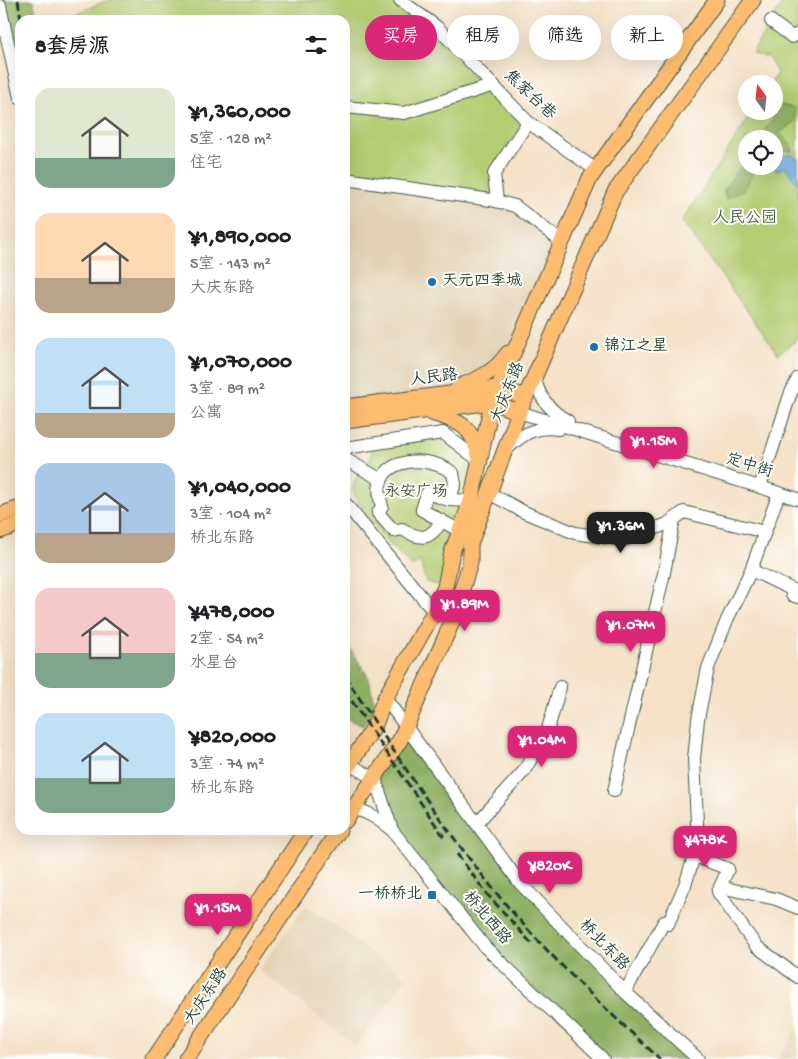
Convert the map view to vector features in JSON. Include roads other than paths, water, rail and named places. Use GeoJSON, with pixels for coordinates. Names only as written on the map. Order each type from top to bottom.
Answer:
{"type":"FeatureCollection","features":[{"type":"Feature","properties":{"kind":"main road","name":"大庆东路"},"geometry":{"type":"LineString","coordinates":[[350,763],[374,727],[385,698],[434,612],[445,587],[452,552],[471,502],[495,395],[562,242],[596,170],[717,0]]}},
{"type":"Feature","properties":{"kind":"main road","name":"大庆东路"},"geometry":{"type":"LineString","coordinates":[[350,814],[400,740],[452,622],[470,563],[470,544],[519,412],[615,192],[753,0]]}},
{"type":"Feature","properties":{"kind":"main road"},"geometry":{"type":"LineString","coordinates":[[429,404],[498,368],[522,334]]}},
{"type":"Feature","properties":{"kind":"main road","name":"人民路"},"geometry":{"type":"LineString","coordinates":[[350,420],[429,404],[495,395],[526,397]]}},
{"type":"Feature","properties":{"kind":"main road","name":"人民路"},"geometry":{"type":"LineString","coordinates":[[495,395],[519,412]]}},
{"type":"Feature","properties":{"kind":"main road"},"geometry":{"type":"LineString","coordinates":[[429,404],[460,421],[476,443],[481,462]]}},
{"type":"Feature","properties":{"kind":"main road","name":"人民路"},"geometry":{"type":"LineString","coordinates":[[350,407],[429,404]]}},
{"type":"Feature","properties":{"kind":"main road"},"geometry":{"type":"LineString","coordinates":[[0,515],[15,510]]}},
{"type":"Feature","properties":{"kind":"main road"},"geometry":{"type":"LineString","coordinates":[[0,531],[15,526]]}},
{"type":"Feature","properties":{"kind":"main road","name":"大庆东路"},"geometry":{"type":"LineString","coordinates":[[154,1059],[303,835]]}},
{"type":"Feature","properties":{"kind":"main road","name":"大庆东路"},"geometry":{"type":"LineString","coordinates":[[186,1059],[336,835]]}},
{"type":"Feature","properties":{"kind":"street","name":"焦家台巷"},"geometry":{"type":"LineString","coordinates":[[400,0],[438,27],[528,122],[596,170]]}},
{"type":"Feature","properties":{"kind":"street"},"geometry":{"type":"LineString","coordinates":[[0,6],[15,75]]}},
{"type":"Feature","properties":{"kind":"street"},"geometry":{"type":"LineString","coordinates":[[771,21],[792,37],[798,34]]}},
{"type":"Feature","properties":{"kind":"street"},"geometry":{"type":"LineString","coordinates":[[350,108],[404,113],[494,85]]}},
{"type":"Feature","properties":{"kind":"street"},"geometry":{"type":"LineString","coordinates":[[497,201],[494,174],[528,122]]}},
{"type":"Feature","properties":{"kind":"street"},"geometry":{"type":"LineString","coordinates":[[350,181],[497,201],[515,206],[562,242]]}},
{"type":"Feature","properties":{"kind":"street"},"geometry":{"type":"LineString","coordinates":[[535,376],[536,388],[554,414],[595,436]]}},
{"type":"Feature","properties":{"kind":"street"},"geometry":{"type":"LineString","coordinates":[[760,488],[790,394],[798,378]]}},
{"type":"Feature","properties":{"kind":"street","name":"定中街"},"geometry":{"type":"LineString","coordinates":[[519,412],[798,499]]}},
{"type":"Feature","properties":{"kind":"street"},"geometry":{"type":"LineString","coordinates":[[504,452],[521,435],[545,427],[595,436]]}},
{"type":"Feature","properties":{"kind":"street"},"geometry":{"type":"LineString","coordinates":[[350,447],[444,433],[481,462]]}},
{"type":"Feature","properties":{"kind":"street"},"geometry":{"type":"LineString","coordinates":[[350,462],[380,479]]}},
{"type":"Feature","properties":{"kind":"street"},"geometry":{"type":"LineString","coordinates":[[442,521],[433,534],[423,537],[414,536],[402,529],[394,531],[378,513],[382,506],[378,493],[380,479],[391,468],[408,462],[427,462],[444,467],[453,473],[454,484],[449,500]]}},
{"type":"Feature","properties":{"kind":"street"},"geometry":{"type":"LineString","coordinates":[[460,530],[422,510],[427,493],[449,500],[471,502]]}},
{"type":"Feature","properties":{"kind":"street"},"geometry":{"type":"LineString","coordinates":[[489,493],[524,512],[575,533],[624,540],[674,519],[684,512],[765,532]]}},
{"type":"Feature","properties":{"kind":"street"},"geometry":{"type":"LineString","coordinates":[[625,992],[664,922],[668,924],[695,856],[698,844],[694,759],[698,719],[708,668],[727,620],[751,570],[779,493]]}},
{"type":"Feature","properties":{"kind":"street"},"geometry":{"type":"LineString","coordinates":[[350,509],[434,612]]}},
{"type":"Feature","properties":{"kind":"street"},"geometry":{"type":"LineString","coordinates":[[614,791],[664,574],[674,519]]}},
{"type":"Feature","properties":{"kind":"street"},"geometry":{"type":"LineString","coordinates":[[751,570],[793,590],[792,595],[798,597]]}},
{"type":"Feature","properties":{"kind":"street"},"geometry":{"type":"LineString","coordinates":[[477,823],[524,771],[548,729],[560,687]]}},
{"type":"Feature","properties":{"kind":"street","name":"桥北东路"},"geometry":{"type":"LineString","coordinates":[[385,698],[520,883],[625,992],[698,1059]]}},
{"type":"Feature","properties":{"kind":"street"},"geometry":{"type":"LineString","coordinates":[[350,768],[375,779]]}},
{"type":"Feature","properties":{"kind":"street","name":"桥北西路"},"geometry":{"type":"LineString","coordinates":[[375,779],[392,830],[486,947],[603,1059]]}},
{"type":"Feature","properties":{"kind":"street"},"geometry":{"type":"LineString","coordinates":[[350,815],[362,810],[392,830]]}},
{"type":"Feature","properties":{"kind":"street"},"geometry":{"type":"LineString","coordinates":[[695,856],[728,869],[718,892],[756,946],[798,978]]}},
{"type":"Feature","properties":{"kind":"street"},"geometry":{"type":"LineString","coordinates":[[720,887],[776,899],[798,908]]}},
{"type":"Feature","properties":{"kind":"water"},"geometry":{"type":"Polygon","coordinates":[[[792,154],[798,160],[798,185],[785,167],[783,168],[783,156],[792,154]]]}},
{"type":"Feature","properties":{"kind":"railway"},"geometry":{"type":"LineString","coordinates":[[18,0],[20,15]]}},
{"type":"Feature","properties":{"kind":"railway"},"geometry":{"type":"LineString","coordinates":[[350,684],[433,809],[509,909],[593,997],[660,1059]]}},
{"type":"Feature","properties":{"kind":"railway"},"geometry":{"type":"LineString","coordinates":[[350,698],[446,840]]}},
{"type":"Feature","properties":{"kind":"railway"},"geometry":{"type":"LineString","coordinates":[[457,854],[487,894],[532,944]]}},
{"type":"Feature","properties":{"kind":"place","name":"天元四季城"},"geometry":{"type":"Point","coordinates":[432,282]}},
{"type":"Feature","properties":{"kind":"place","name":"锦江之星"},"geometry":{"type":"Point","coordinates":[594,347]}},
{"type":"Feature","properties":{"kind":"place","name":"一桥桥北"},"geometry":{"type":"Point","coordinates":[432,895]}},
{"type":"Feature","properties":{"kind":"park label","name":"人民公园"},"geometry":{"type":"Point","coordinates":[745,219]}},
{"type":"Feature","properties":{"kind":"park label","name":"永安广场"},"geometry":{"type":"Point","coordinates":[416,493]}}]}
